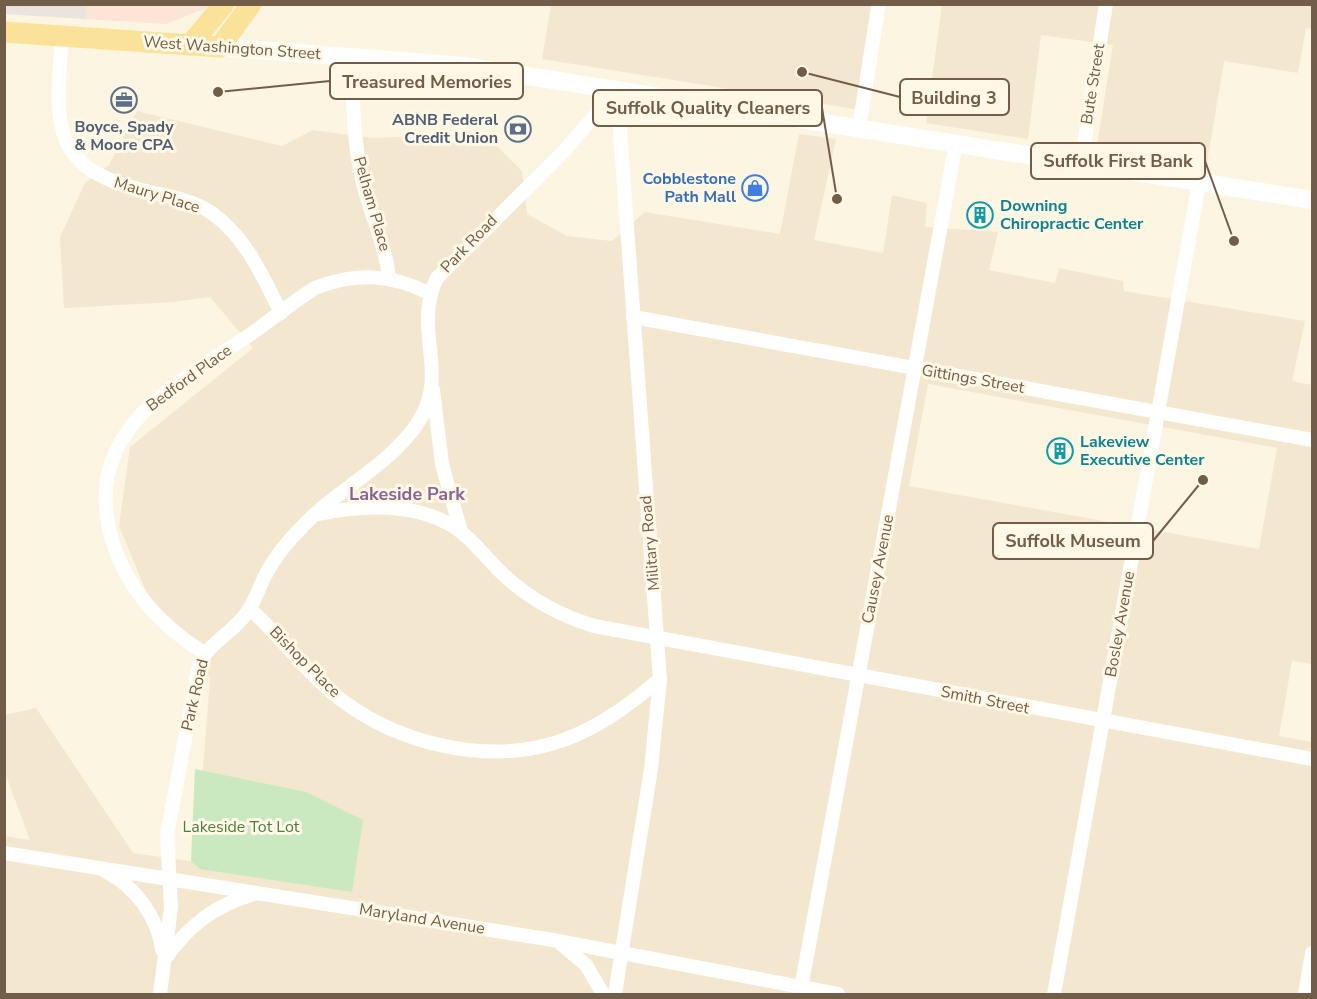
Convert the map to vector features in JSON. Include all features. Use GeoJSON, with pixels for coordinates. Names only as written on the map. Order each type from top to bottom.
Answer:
{"type":"FeatureCollection","features":[{"type":"Feature","properties":{"kind":"main road"},"geometry":{"type":"LineString","coordinates":[[190,45],[224,4]]}},
{"type":"Feature","properties":{"kind":"main road"},"geometry":{"type":"LineString","coordinates":[[220,47],[251,4]]}},
{"type":"Feature","properties":{"kind":"main road","name":"West Washington Street"},"geometry":{"type":"LineString","coordinates":[[4,32],[452,65],[1312,200]]}},
{"type":"Feature","properties":{"kind":"street"},"geometry":{"type":"LineString","coordinates":[[858,127],[879,4]]}},
{"type":"Feature","properties":{"kind":"street","name":"Bute Street"},"geometry":{"type":"LineString","coordinates":[[1081,164],[1106,4]]}},
{"type":"Feature","properties":{"kind":"street","name":"Maury Place"},"geometry":{"type":"LineString","coordinates":[[62,36],[57,107],[63,136],[71,150],[84,164],[108,180],[189,202],[218,217],[248,252],[281,313]]}},
{"type":"Feature","properties":{"kind":"street","name":"Pelham Place"},"geometry":{"type":"LineString","coordinates":[[352,58],[356,145],[361,176],[386,254],[389,278]]}},
{"type":"Feature","properties":{"kind":"street","name":"Park Road"},"geometry":{"type":"LineString","coordinates":[[160,994],[171,907],[167,835],[199,664],[204,653],[232,629],[250,609],[280,551],[314,516],[367,475],[408,435],[425,410],[432,382],[432,361],[426,315],[429,293],[441,273],[565,150],[617,90]]}},
{"type":"Feature","properties":{"kind":"street","name":"Military Road"},"geometry":{"type":"LineString","coordinates":[[615,994],[651,769],[660,679],[659,639],[617,90]]}},
{"type":"Feature","properties":{"kind":"street","name":"Causey Avenue"},"geometry":{"type":"LineString","coordinates":[[801,991],[956,143]]}},
{"type":"Feature","properties":{"kind":"street","name":"Bosley Avenue"},"geometry":{"type":"LineString","coordinates":[[1054,994],[1199,183]]}},
{"type":"Feature","properties":{"kind":"street","name":"Bedford Place"},"geometry":{"type":"LineString","coordinates":[[204,653],[165,624],[150,609],[131,583],[117,556],[105,508],[109,463],[120,441],[144,411],[169,390],[315,288],[357,276],[389,278],[429,293]]}},
{"type":"Feature","properties":{"kind":"street","name":"Gittings Street"},"geometry":{"type":"LineString","coordinates":[[633,317],[1312,440]]}},
{"type":"Feature","properties":{"kind":"street"},"geometry":{"type":"LineString","coordinates":[[432,382],[442,464],[461,532]]}},
{"type":"Feature","properties":{"kind":"street"},"geometry":{"type":"LineString","coordinates":[[314,516],[368,507],[396,509],[442,520],[461,532]]}},
{"type":"Feature","properties":{"kind":"street","name":"Smith Street"},"geometry":{"type":"LineString","coordinates":[[461,532],[506,577],[552,610],[594,626],[1102,722],[1312,759]]}},
{"type":"Feature","properties":{"kind":"street","name":"Bishop Place"},"geometry":{"type":"LineString","coordinates":[[250,609],[275,632],[306,668],[347,704],[401,733],[436,744],[496,750],[550,744],[607,720],[632,703],[660,679]]}},
{"type":"Feature","properties":{"kind":"street","name":"Maryland Avenue"},"geometry":{"type":"LineString","coordinates":[[4,853],[553,940],[801,991],[838,994]]}},
{"type":"Feature","properties":{"kind":"street"},"geometry":{"type":"LineString","coordinates":[[99,868],[120,880],[145,907],[158,933],[164,961]]}},
{"type":"Feature","properties":{"kind":"street"},"geometry":{"type":"LineString","coordinates":[[164,961],[192,926],[210,912],[257,893]]}},
{"type":"Feature","properties":{"kind":"street"},"geometry":{"type":"LineString","coordinates":[[553,940],[585,965],[603,994]]}},
{"type":"Feature","properties":{"kind":"street"},"geometry":{"type":"LineString","coordinates":[[1305,994],[1312,954]]}},
{"type":"Feature","properties":{"kind":"shaded area"},"geometry":{"type":"Polygon","coordinates":[[[4,5],[87,5],[85,19],[5,14],[4,5]]]}},
{"type":"Feature","properties":{"kind":"shaded area"},"geometry":{"type":"Polygon","coordinates":[[[87,5],[214,5],[166,24],[85,19],[87,5]]]}},
{"type":"Feature","properties":{"kind":"shaded area"},"geometry":{"type":"Polygon","coordinates":[[[551,5],[871,5],[855,109],[542,59],[551,5]]]}},
{"type":"Feature","properties":{"kind":"shaded area"},"geometry":{"type":"Polygon","coordinates":[[[942,5],[1312,5],[1312,29],[1306,28],[1298,73],[1224,61],[1206,169],[1096,151],[1113,45],[1041,35],[1028,139],[926,123],[942,5]]]}},
{"type":"Feature","properties":{"kind":"shaded area"},"geometry":{"type":"Polygon","coordinates":[[[137,111],[282,146],[313,130],[371,138],[485,134],[522,171],[527,214],[567,236],[612,241],[645,212],[780,234],[799,134],[836,139],[814,240],[883,253],[892,195],[927,203],[925,227],[998,232],[989,270],[1055,283],[1059,268],[1123,281],[1124,291],[1305,321],[1292,381],[1312,385],[1312,664],[1292,661],[1279,736],[1312,742],[1312,994],[5,994],[4,836],[30,840],[5,773],[5,715],[36,708],[133,853],[196,862],[210,678],[146,591],[119,526],[130,447],[253,348],[210,297],[173,302],[64,308],[60,237],[85,183],[109,165],[137,111]],[[928,384],[909,486],[1259,549],[1277,448],[928,384]]]}},
{"type":"Feature","properties":{"kind":"green space","name":"Lakeside Tot Lot"},"geometry":{"type":"Polygon","coordinates":[[[195,769],[306,792],[363,820],[352,892],[200,869],[191,861],[195,769]]]}},
{"type":"Feature","properties":{"kind":"place","name":"Building 3"},"geometry":{"type":"Point","coordinates":[802,72]}},
{"type":"Feature","properties":{"kind":"place","name":"Treasured Memories"},"geometry":{"type":"Point","coordinates":[218,92]}},
{"type":"Feature","properties":{"kind":"place","name":"Boyce, Spady & Moore CPA"},"geometry":{"type":"Point","coordinates":[124,100]}},
{"type":"Feature","properties":{"kind":"place","name":"ABNB Federal Credit Union"},"geometry":{"type":"Point","coordinates":[518,129]}},
{"type":"Feature","properties":{"kind":"place","name":"Cobblestone Path Mall"},"geometry":{"type":"Point","coordinates":[755,188]}},
{"type":"Feature","properties":{"kind":"place","name":"Suffolk Quality Cleaners"},"geometry":{"type":"Point","coordinates":[837,199]}},
{"type":"Feature","properties":{"kind":"place","name":"Downing Chiropractic Center"},"geometry":{"type":"Point","coordinates":[980,215]}},
{"type":"Feature","properties":{"kind":"place","name":"Suffolk First Bank"},"geometry":{"type":"Point","coordinates":[1234,241]}},
{"type":"Feature","properties":{"kind":"place","name":"Lakeview Executive Center"},"geometry":{"type":"Point","coordinates":[1060,451]}},
{"type":"Feature","properties":{"kind":"place","name":"Suffolk Museum"},"geometry":{"type":"Point","coordinates":[1203,480]}},
{"type":"Feature","properties":{"kind":"district","name":"Lakeside Park"},"geometry":{"type":"Point","coordinates":[407,494]}}]}
